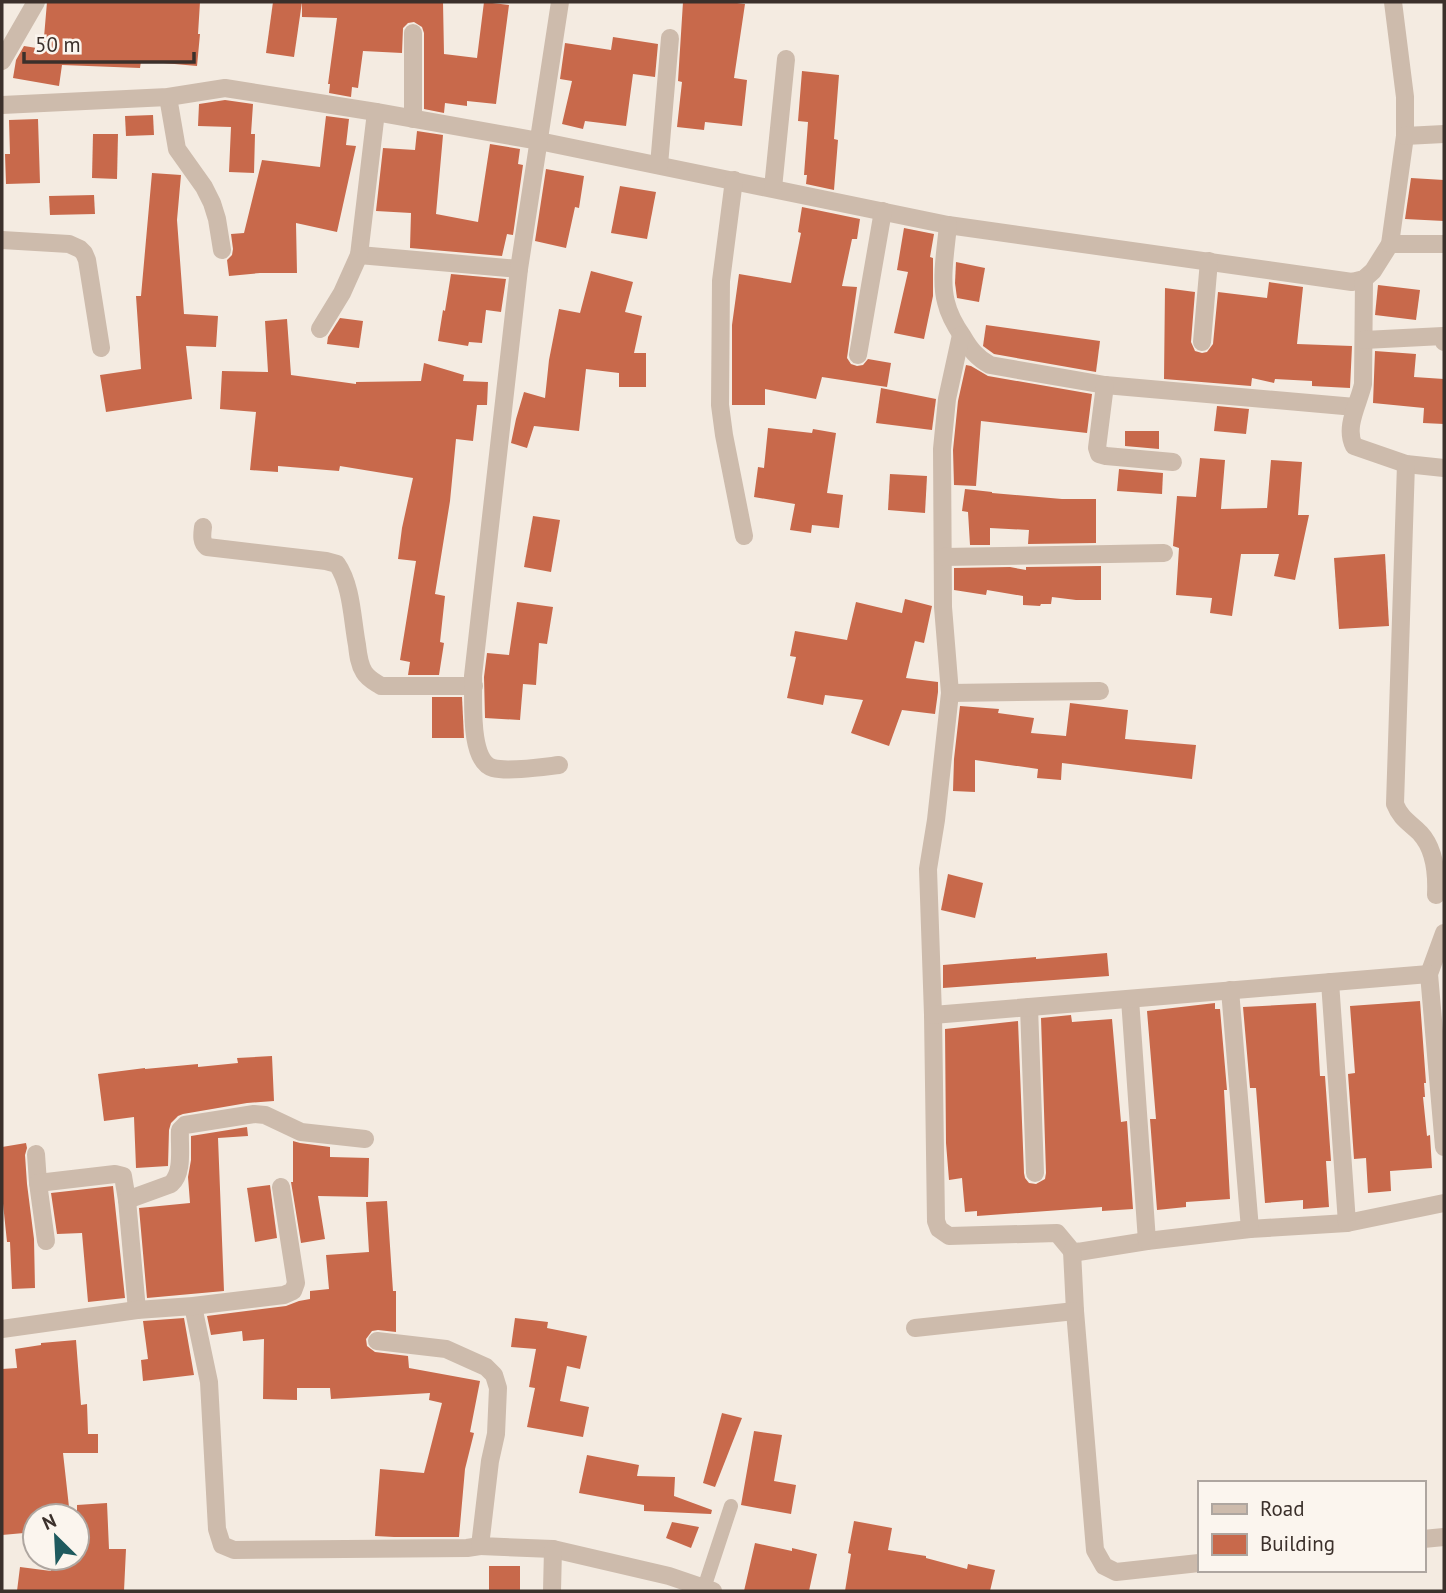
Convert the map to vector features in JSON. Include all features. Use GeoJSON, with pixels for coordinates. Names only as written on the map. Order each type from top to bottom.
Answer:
{"type":"FeatureCollection","features":[{"type":"Feature","properties":{"kind":"street"},"geometry":{"type":"LineString","coordinates":[[2,61],[36,2]]}},
{"type":"Feature","properties":{"kind":"street"},"geometry":{"type":"LineString","coordinates":[[559,765],[508,769],[487,765],[475,744],[474,687],[519,269],[560,2]]}},
{"type":"Feature","properties":{"kind":"street"},"geometry":{"type":"LineString","coordinates":[[2,105],[167,97],[226,88],[539,141],[948,225],[1352,282],[1364,279],[1373,271],[1390,244],[1405,136],[1405,97],[1393,2]]}},
{"type":"Feature","properties":{"kind":"street"},"geometry":{"type":"LineString","coordinates":[[412,119],[413,33]]}},
{"type":"Feature","properties":{"kind":"street"},"geometry":{"type":"LineString","coordinates":[[659,165],[670,38]]}},
{"type":"Feature","properties":{"kind":"street"},"geometry":{"type":"LineString","coordinates":[[774,188],[786,58]]}},
{"type":"Feature","properties":{"kind":"street"},"geometry":{"type":"LineString","coordinates":[[167,97],[177,149],[212,203],[222,250]]}},
{"type":"Feature","properties":{"kind":"street"},"geometry":{"type":"LineString","coordinates":[[320,329],[342,293],[359,255],[376,112]]}},
{"type":"Feature","properties":{"kind":"street"},"geometry":{"type":"LineString","coordinates":[[1405,136],[1444,134]]}},
{"type":"Feature","properties":{"kind":"street"},"geometry":{"type":"LineString","coordinates":[[734,180],[721,281],[720,405],[744,536]]}},
{"type":"Feature","properties":{"kind":"street"},"geometry":{"type":"LineString","coordinates":[[858,355],[883,211]]}},
{"type":"Feature","properties":{"kind":"street"},"geometry":{"type":"LineString","coordinates":[[948,225],[945,302],[961,335],[980,360],[990,365],[1105,385],[1355,407]]}},
{"type":"Feature","properties":{"kind":"street"},"geometry":{"type":"LineString","coordinates":[[2,240],[69,244],[84,253],[101,348]]}},
{"type":"Feature","properties":{"kind":"street"},"geometry":{"type":"LineString","coordinates":[[1390,244],[1444,244]]}},
{"type":"Feature","properties":{"kind":"street"},"geometry":{"type":"LineString","coordinates":[[359,255],[519,269]]}},
{"type":"Feature","properties":{"kind":"street"},"geometry":{"type":"LineString","coordinates":[[1202,342],[1209,261]]}},
{"type":"Feature","properties":{"kind":"street"},"geometry":{"type":"LineString","coordinates":[[1364,279],[1363,384],[1355,407],[1350,439],[1354,446],[1406,464],[1444,468]]}},
{"type":"Feature","properties":{"kind":"street"},"geometry":{"type":"LineString","coordinates":[[961,335],[947,399],[942,449],[943,607],[950,693],[928,870],[936,1221],[939,1229],[949,1236],[1057,1233],[1072,1251],[1074,1311],[1095,1550],[1104,1566],[1116,1572],[1198,1563]]}},
{"type":"Feature","properties":{"kind":"street"},"geometry":{"type":"LineString","coordinates":[[1364,340],[1444,337]]}},
{"type":"Feature","properties":{"kind":"street"},"geometry":{"type":"LineString","coordinates":[[1105,385],[1097,448],[1099,454],[1173,462]]}},
{"type":"Feature","properties":{"kind":"street"},"geometry":{"type":"LineString","coordinates":[[1406,464],[1395,804],[1399,814],[1422,835],[1429,847],[1437,878],[1436,895]]}},
{"type":"Feature","properties":{"kind":"street"},"geometry":{"type":"LineString","coordinates":[[203,527],[202,538],[207,547],[337,564],[348,592],[358,657],[369,679],[381,686],[474,687]]}},
{"type":"Feature","properties":{"kind":"street"},"geometry":{"type":"LineString","coordinates":[[943,557],[1164,553]]}},
{"type":"Feature","properties":{"kind":"street"},"geometry":{"type":"LineString","coordinates":[[950,693],[1100,691]]}},
{"type":"Feature","properties":{"kind":"street"},"geometry":{"type":"LineString","coordinates":[[1444,933],[1429,974],[1444,1147]]}},
{"type":"Feature","properties":{"kind":"street"},"geometry":{"type":"LineString","coordinates":[[933,1015],[1429,974]]}},
{"type":"Feature","properties":{"kind":"street"},"geometry":{"type":"LineString","coordinates":[[1330,982],[1347,1223]]}},
{"type":"Feature","properties":{"kind":"street"},"geometry":{"type":"LineString","coordinates":[[1230,990],[1250,1229]]}},
{"type":"Feature","properties":{"kind":"street"},"geometry":{"type":"LineString","coordinates":[[1130,999],[1147,1241]]}},
{"type":"Feature","properties":{"kind":"street"},"geometry":{"type":"LineString","coordinates":[[1029,1007],[1035,1173]]}},
{"type":"Feature","properties":{"kind":"street"},"geometry":{"type":"LineString","coordinates":[[127,1200],[176,1180],[179,1170],[180,1130],[186,1125],[254,1114],[265,1115],[301,1132],[365,1139]]}},
{"type":"Feature","properties":{"kind":"street"},"geometry":{"type":"LineString","coordinates":[[36,1153],[46,1241]]}},
{"type":"Feature","properties":{"kind":"street"},"geometry":{"type":"LineString","coordinates":[[38,1183],[118,1174],[123,1176],[137,1310]]}},
{"type":"Feature","properties":{"kind":"street"},"geometry":{"type":"LineString","coordinates":[[2,1329],[293,1292],[296,1283],[281,1187]]}},
{"type":"Feature","properties":{"kind":"street"},"geometry":{"type":"LineString","coordinates":[[1072,1251],[1250,1229],[1347,1223],[1444,1203]]}},
{"type":"Feature","properties":{"kind":"street"},"geometry":{"type":"LineString","coordinates":[[193,1306],[209,1382],[217,1529],[222,1545],[230,1550],[480,1546],[553,1549],[669,1576],[708,1590]]}},
{"type":"Feature","properties":{"kind":"street"},"geometry":{"type":"LineString","coordinates":[[915,1328],[1074,1311]]}},
{"type":"Feature","properties":{"kind":"street"},"geometry":{"type":"LineString","coordinates":[[377,1341],[446,1349],[486,1367],[494,1376],[498,1388],[496,1434],[488,1474],[480,1546]]}},
{"type":"Feature","properties":{"kind":"street"},"geometry":{"type":"LineString","coordinates":[[1425,1539],[1444,1537]]}},
{"type":"Feature","properties":{"kind":"street"},"geometry":{"type":"LineString","coordinates":[[552,1591],[553,1549]]}},
{"type":"Feature","properties":{"kind":"lane"},"geometry":{"type":"LineString","coordinates":[[708,1590],[730,1506]]}},
{"type":"Feature","properties":{"kind":"building"},"geometry":{"type":"Polygon","coordinates":[[[47,2],[200,2],[197,66],[141,61],[140,68],[62,65],[59,86],[13,78],[16,60],[24,46],[43,49],[47,2]]]}},
{"type":"Feature","properties":{"kind":"building"},"geometry":{"type":"Polygon","coordinates":[[[273,2],[302,2],[294,57],[266,53],[273,2]]]}},
{"type":"Feature","properties":{"kind":"building"},"geometry":{"type":"Polygon","coordinates":[[[302,2],[443,2],[444,54],[477,58],[484,2],[509,5],[496,104],[467,101],[467,106],[445,103],[444,113],[424,109],[424,33],[422,27],[414,22],[403,28],[402,53],[363,51],[358,88],[352,87],[351,97],[329,93],[337,18],[302,17],[302,2]]]}},
{"type":"Feature","properties":{"kind":"building"},"geometry":{"type":"Polygon","coordinates":[[[683,2],[745,4],[734,78],[747,80],[742,126],[705,122],[704,130],[677,127],[682,82],[678,81],[683,2]]]}},
{"type":"Feature","properties":{"kind":"building"},"geometry":{"type":"Polygon","coordinates":[[[613,37],[658,44],[655,77],[633,74],[626,126],[585,121],[583,129],[562,124],[572,81],[560,79],[565,43],[611,50],[613,37]]]}},
{"type":"Feature","properties":{"kind":"building"},"geometry":{"type":"Polygon","coordinates":[[[802,71],[839,75],[834,139],[838,140],[834,190],[806,184],[807,175],[804,175],[808,122],[798,121],[802,71]]]}},
{"type":"Feature","properties":{"kind":"building"},"geometry":{"type":"Polygon","coordinates":[[[225,100],[253,104],[251,134],[255,134],[254,173],[229,172],[231,127],[198,126],[199,104],[225,100]]]}},
{"type":"Feature","properties":{"kind":"building"},"geometry":{"type":"Polygon","coordinates":[[[153,115],[154,135],[126,136],[125,116],[153,115]]]}},
{"type":"Feature","properties":{"kind":"building"},"geometry":{"type":"Polygon","coordinates":[[[326,116],[349,119],[346,145],[356,146],[337,232],[296,223],[297,273],[229,276],[227,260],[233,249],[231,234],[244,233],[262,160],[320,167],[326,116]]]}},
{"type":"Feature","properties":{"kind":"building"},"geometry":{"type":"Polygon","coordinates":[[[38,119],[40,183],[6,184],[5,154],[10,154],[9,120],[38,119]]]}},
{"type":"Feature","properties":{"kind":"building"},"geometry":{"type":"Polygon","coordinates":[[[417,131],[443,135],[436,214],[478,222],[490,144],[520,149],[518,164],[523,165],[513,235],[507,234],[502,256],[410,248],[411,213],[376,211],[383,148],[415,150],[417,131]]]}},
{"type":"Feature","properties":{"kind":"building"},"geometry":{"type":"Polygon","coordinates":[[[93,134],[118,134],[117,179],[92,178],[93,134]]]}},
{"type":"Feature","properties":{"kind":"building"},"geometry":{"type":"Polygon","coordinates":[[[546,169],[584,176],[579,208],[575,207],[566,248],[535,241],[546,169]]]}},
{"type":"Feature","properties":{"kind":"building"},"geometry":{"type":"Polygon","coordinates":[[[152,173],[181,175],[177,220],[184,314],[218,316],[216,347],[186,346],[192,399],[106,412],[100,375],[141,369],[136,296],[141,296],[152,173]]]}},
{"type":"Feature","properties":{"kind":"building"},"geometry":{"type":"Polygon","coordinates":[[[1411,178],[1444,180],[1444,221],[1405,219],[1411,178]]]}},
{"type":"Feature","properties":{"kind":"building"},"geometry":{"type":"Polygon","coordinates":[[[620,186],[656,192],[647,239],[611,233],[620,186]]]}},
{"type":"Feature","properties":{"kind":"building"},"geometry":{"type":"Polygon","coordinates":[[[94,195],[95,214],[50,215],[49,196],[94,195]]]}},
{"type":"Feature","properties":{"kind":"building"},"geometry":{"type":"Polygon","coordinates":[[[802,207],[860,219],[857,239],[852,239],[842,286],[857,287],[847,358],[851,364],[857,366],[863,365],[868,359],[891,363],[887,387],[822,377],[816,399],[765,389],[765,405],[732,405],[732,325],[739,274],[791,283],[801,233],[798,232],[802,207]]]}},
{"type":"Feature","properties":{"kind":"building"},"geometry":{"type":"Polygon","coordinates":[[[904,228],[934,234],[930,257],[933,258],[933,296],[924,339],[894,333],[908,272],[897,270],[904,228]]]}},
{"type":"Feature","properties":{"kind":"building"},"geometry":{"type":"Polygon","coordinates":[[[956,262],[985,268],[979,302],[957,298],[956,262]]]}},
{"type":"Feature","properties":{"kind":"building"},"geometry":{"type":"Polygon","coordinates":[[[591,271],[633,282],[625,312],[642,316],[634,353],[646,353],[646,387],[619,387],[619,373],[586,369],[579,431],[534,426],[527,448],[511,443],[524,392],[545,398],[559,309],[580,313],[591,271]]]}},
{"type":"Feature","properties":{"kind":"building"},"geometry":{"type":"Polygon","coordinates":[[[451,274],[506,279],[501,312],[486,310],[482,343],[469,342],[468,346],[438,341],[451,274]]]}},
{"type":"Feature","properties":{"kind":"building"},"geometry":{"type":"Polygon","coordinates":[[[1269,282],[1303,287],[1297,344],[1352,346],[1350,388],[1312,386],[1312,381],[1275,379],[1274,383],[1252,378],[1251,386],[1164,379],[1165,288],[1195,292],[1191,342],[1195,351],[1202,353],[1207,352],[1213,344],[1218,292],[1267,298],[1269,282]]]}},
{"type":"Feature","properties":{"kind":"building"},"geometry":{"type":"Polygon","coordinates":[[[1378,285],[1420,290],[1416,320],[1375,315],[1378,285]]]}},
{"type":"Feature","properties":{"kind":"building"},"geometry":{"type":"Polygon","coordinates":[[[340,318],[363,321],[359,348],[327,344],[328,337],[340,318]]]}},
{"type":"Feature","properties":{"kind":"building"},"geometry":{"type":"Polygon","coordinates":[[[287,319],[291,375],[356,384],[421,381],[424,363],[464,375],[463,381],[488,382],[487,405],[477,405],[473,441],[456,439],[450,501],[435,594],[445,596],[440,642],[444,643],[439,675],[408,675],[410,662],[400,660],[416,561],[398,559],[413,478],[340,466],[339,471],[278,466],[278,472],[250,470],[256,412],[220,409],[222,371],[268,372],[265,321],[287,319]]]}},
{"type":"Feature","properties":{"kind":"building"},"geometry":{"type":"Polygon","coordinates":[[[986,325],[1100,341],[1096,372],[994,354],[983,346],[986,325]]]}},
{"type":"Feature","properties":{"kind":"building"},"geometry":{"type":"Polygon","coordinates":[[[1375,351],[1416,354],[1414,377],[1444,379],[1444,424],[1423,423],[1424,408],[1373,403],[1375,351]]]}},
{"type":"Feature","properties":{"kind":"building"},"geometry":{"type":"Polygon","coordinates":[[[966,365],[988,376],[1092,394],[1087,433],[981,421],[976,486],[954,485],[953,450],[958,401],[966,365]]]}},
{"type":"Feature","properties":{"kind":"building"},"geometry":{"type":"Polygon","coordinates":[[[881,388],[936,399],[932,430],[876,423],[881,388]]]}},
{"type":"Feature","properties":{"kind":"building"},"geometry":{"type":"Polygon","coordinates":[[[1217,406],[1249,409],[1246,434],[1214,431],[1217,406]]]}},
{"type":"Feature","properties":{"kind":"building"},"geometry":{"type":"Polygon","coordinates":[[[768,428],[812,433],[813,429],[836,433],[827,493],[843,495],[839,528],[812,525],[811,533],[790,530],[795,504],[754,497],[758,467],[764,468],[768,428]]]}},
{"type":"Feature","properties":{"kind":"building"},"geometry":{"type":"Polygon","coordinates":[[[1125,431],[1159,431],[1159,449],[1125,446],[1125,431]]]}},
{"type":"Feature","properties":{"kind":"building"},"geometry":{"type":"Polygon","coordinates":[[[1200,458],[1225,460],[1221,509],[1267,508],[1271,460],[1302,462],[1298,515],[1309,515],[1295,580],[1274,576],[1279,554],[1241,554],[1232,616],[1210,613],[1212,598],[1176,595],[1179,548],[1173,546],[1177,496],[1196,497],[1200,458]]]}},
{"type":"Feature","properties":{"kind":"building"},"geometry":{"type":"Polygon","coordinates":[[[1119,469],[1163,473],[1162,494],[1117,491],[1119,469]]]}},
{"type":"Feature","properties":{"kind":"building"},"geometry":{"type":"Polygon","coordinates":[[[890,474],[927,476],[925,513],[888,510],[890,474]]]}},
{"type":"Feature","properties":{"kind":"building"},"geometry":{"type":"Polygon","coordinates":[[[965,489],[1062,499],[1096,499],[1096,543],[1028,544],[1029,530],[990,528],[990,545],[970,545],[968,512],[962,511],[965,489]]]}},
{"type":"Feature","properties":{"kind":"building"},"geometry":{"type":"Polygon","coordinates":[[[533,516],[560,520],[551,572],[524,567],[533,516]]]}},
{"type":"Feature","properties":{"kind":"building"},"geometry":{"type":"Polygon","coordinates":[[[1385,554],[1389,626],[1339,629],[1334,558],[1385,554]]]}},
{"type":"Feature","properties":{"kind":"building"},"geometry":{"type":"Polygon","coordinates":[[[1101,566],[1101,600],[1052,597],[1051,604],[1023,605],[1023,596],[987,590],[986,595],[954,590],[954,568],[1010,567],[1026,570],[1026,567],[1101,566]]]}},
{"type":"Feature","properties":{"kind":"building"},"geometry":{"type":"Polygon","coordinates":[[[905,599],[932,606],[924,643],[915,641],[906,678],[938,682],[935,714],[902,710],[889,746],[851,733],[863,700],[825,695],[823,705],[787,698],[796,657],[790,656],[795,631],[847,640],[856,602],[902,613],[905,599]]]}},
{"type":"Feature","properties":{"kind":"building"},"geometry":{"type":"Polygon","coordinates":[[[517,602],[553,607],[547,644],[539,643],[536,685],[523,684],[520,720],[485,718],[484,677],[487,653],[509,655],[517,602]]]}},
{"type":"Feature","properties":{"kind":"building"},"geometry":{"type":"Polygon","coordinates":[[[432,697],[462,697],[464,738],[432,738],[432,697]]]}},
{"type":"Feature","properties":{"kind":"building"},"geometry":{"type":"Polygon","coordinates":[[[1070,703],[1128,710],[1125,739],[1196,745],[1192,779],[1062,763],[1061,780],[1037,778],[1038,769],[975,760],[975,792],[953,791],[960,706],[999,709],[998,713],[1034,718],[1031,733],[1066,736],[1070,703]]]}},
{"type":"Feature","properties":{"kind":"building"},"geometry":{"type":"Polygon","coordinates":[[[948,874],[983,883],[975,918],[941,910],[948,874]]]}},
{"type":"Feature","properties":{"kind":"building"},"geometry":{"type":"Polygon","coordinates":[[[1107,953],[1109,976],[943,988],[943,965],[1107,953]]]}},
{"type":"Feature","properties":{"kind":"building"},"geometry":{"type":"Polygon","coordinates":[[[1420,1001],[1426,1083],[1423,1097],[1427,1136],[1430,1135],[1432,1168],[1390,1171],[1391,1191],[1368,1193],[1366,1158],[1354,1159],[1348,1074],[1355,1073],[1350,1006],[1420,1001]]]}},
{"type":"Feature","properties":{"kind":"building"},"geometry":{"type":"Polygon","coordinates":[[[1215,1003],[1215,1009],[1220,1009],[1227,1090],[1224,1090],[1230,1199],[1186,1202],[1186,1207],[1157,1210],[1150,1119],[1156,1119],[1147,1011],[1215,1003]]]}},
{"type":"Feature","properties":{"kind":"building"},"geometry":{"type":"Polygon","coordinates":[[[1316,1003],[1320,1076],[1325,1076],[1331,1161],[1326,1161],[1329,1207],[1303,1209],[1303,1200],[1265,1203],[1256,1088],[1250,1088],[1243,1007],[1316,1003]]]}},
{"type":"Feature","properties":{"kind":"building"},"geometry":{"type":"Polygon","coordinates":[[[1071,1015],[1072,1022],[1112,1019],[1121,1122],[1127,1121],[1133,1209],[1102,1211],[1102,1207],[977,1216],[977,1211],[965,1212],[962,1178],[949,1180],[945,1029],[1018,1021],[1024,1173],[1029,1183],[1036,1184],[1045,1179],[1046,1173],[1041,1018],[1071,1015]]]}},
{"type":"Feature","properties":{"kind":"building"},"geometry":{"type":"Polygon","coordinates":[[[272,1056],[274,1101],[247,1103],[178,1116],[171,1123],[169,1130],[168,1166],[136,1168],[134,1117],[104,1121],[98,1074],[145,1068],[238,1063],[237,1058],[272,1056]]]}},
{"type":"Feature","properties":{"kind":"building"},"geometry":{"type":"Polygon","coordinates":[[[247,1127],[248,1136],[218,1138],[224,1291],[147,1298],[139,1208],[190,1203],[188,1177],[191,1136],[247,1127]]]}},
{"type":"Feature","properties":{"kind":"building"},"geometry":{"type":"Polygon","coordinates":[[[293,1141],[330,1147],[330,1157],[369,1158],[368,1197],[318,1196],[325,1239],[301,1243],[291,1182],[293,1141]]]}},
{"type":"Feature","properties":{"kind":"building"},"geometry":{"type":"Polygon","coordinates":[[[26,1143],[35,1288],[12,1289],[10,1242],[7,1242],[2,1194],[2,1147],[26,1143]]]}},
{"type":"Feature","properties":{"kind":"building"},"geometry":{"type":"Polygon","coordinates":[[[270,1185],[277,1238],[255,1242],[247,1188],[270,1185]]]}},
{"type":"Feature","properties":{"kind":"building"},"geometry":{"type":"Polygon","coordinates":[[[113,1186],[125,1298],[88,1302],[82,1233],[57,1234],[51,1193],[113,1186]]]}},
{"type":"Feature","properties":{"kind":"building"},"geometry":{"type":"Polygon","coordinates":[[[387,1201],[393,1291],[396,1291],[396,1332],[372,1331],[366,1339],[367,1346],[375,1352],[408,1356],[409,1368],[480,1381],[470,1432],[474,1433],[465,1469],[459,1537],[375,1536],[380,1469],[424,1473],[442,1403],[429,1400],[430,1393],[331,1399],[330,1388],[297,1388],[297,1400],[263,1399],[264,1339],[243,1341],[242,1331],[211,1335],[207,1316],[286,1306],[310,1299],[310,1291],[329,1289],[326,1255],[369,1252],[366,1202],[387,1201]]]}},
{"type":"Feature","properties":{"kind":"building"},"geometry":{"type":"Polygon","coordinates":[[[184,1318],[194,1375],[143,1381],[141,1360],[148,1359],[143,1321],[184,1318]]]}},
{"type":"Feature","properties":{"kind":"building"},"geometry":{"type":"Polygon","coordinates":[[[515,1318],[548,1322],[547,1328],[587,1336],[580,1369],[567,1366],[560,1401],[589,1407],[583,1437],[527,1427],[535,1388],[529,1387],[536,1349],[511,1347],[515,1318]]]}},
{"type":"Feature","properties":{"kind":"building"},"geometry":{"type":"Polygon","coordinates":[[[76,1340],[81,1405],[87,1404],[88,1434],[98,1434],[98,1453],[63,1453],[68,1502],[21,1502],[21,1533],[2,1535],[2,1369],[17,1368],[15,1349],[41,1343],[76,1340]]]}},
{"type":"Feature","properties":{"kind":"building"},"geometry":{"type":"Polygon","coordinates":[[[722,1413],[742,1418],[715,1487],[703,1483],[722,1413]]]}},
{"type":"Feature","properties":{"kind":"building"},"geometry":{"type":"Polygon","coordinates":[[[754,1431],[782,1435],[774,1481],[796,1485],[791,1514],[741,1505],[754,1431]]]}},
{"type":"Feature","properties":{"kind":"building"},"geometry":{"type":"Polygon","coordinates":[[[587,1455],[639,1465],[637,1476],[675,1477],[674,1496],[712,1510],[711,1514],[644,1511],[644,1505],[579,1493],[587,1455]]]}},
{"type":"Feature","properties":{"kind":"building"},"geometry":{"type":"Polygon","coordinates":[[[107,1503],[109,1549],[126,1549],[124,1591],[17,1591],[20,1567],[21,1572],[91,1572],[91,1504],[107,1503]]]}},
{"type":"Feature","properties":{"kind":"building"},"geometry":{"type":"Polygon","coordinates":[[[854,1521],[892,1528],[888,1550],[926,1556],[967,1569],[968,1564],[995,1570],[990,1591],[845,1591],[854,1521]]]}},
{"type":"Feature","properties":{"kind":"building"},"geometry":{"type":"Polygon","coordinates":[[[672,1522],[699,1527],[691,1548],[666,1538],[672,1522]]]}},
{"type":"Feature","properties":{"kind":"building"},"geometry":{"type":"Polygon","coordinates":[[[755,1543],[817,1554],[809,1591],[744,1591],[755,1543]]]}},
{"type":"Feature","properties":{"kind":"building"},"geometry":{"type":"Polygon","coordinates":[[[489,1566],[520,1566],[520,1591],[489,1591],[489,1566]]]}}]}
